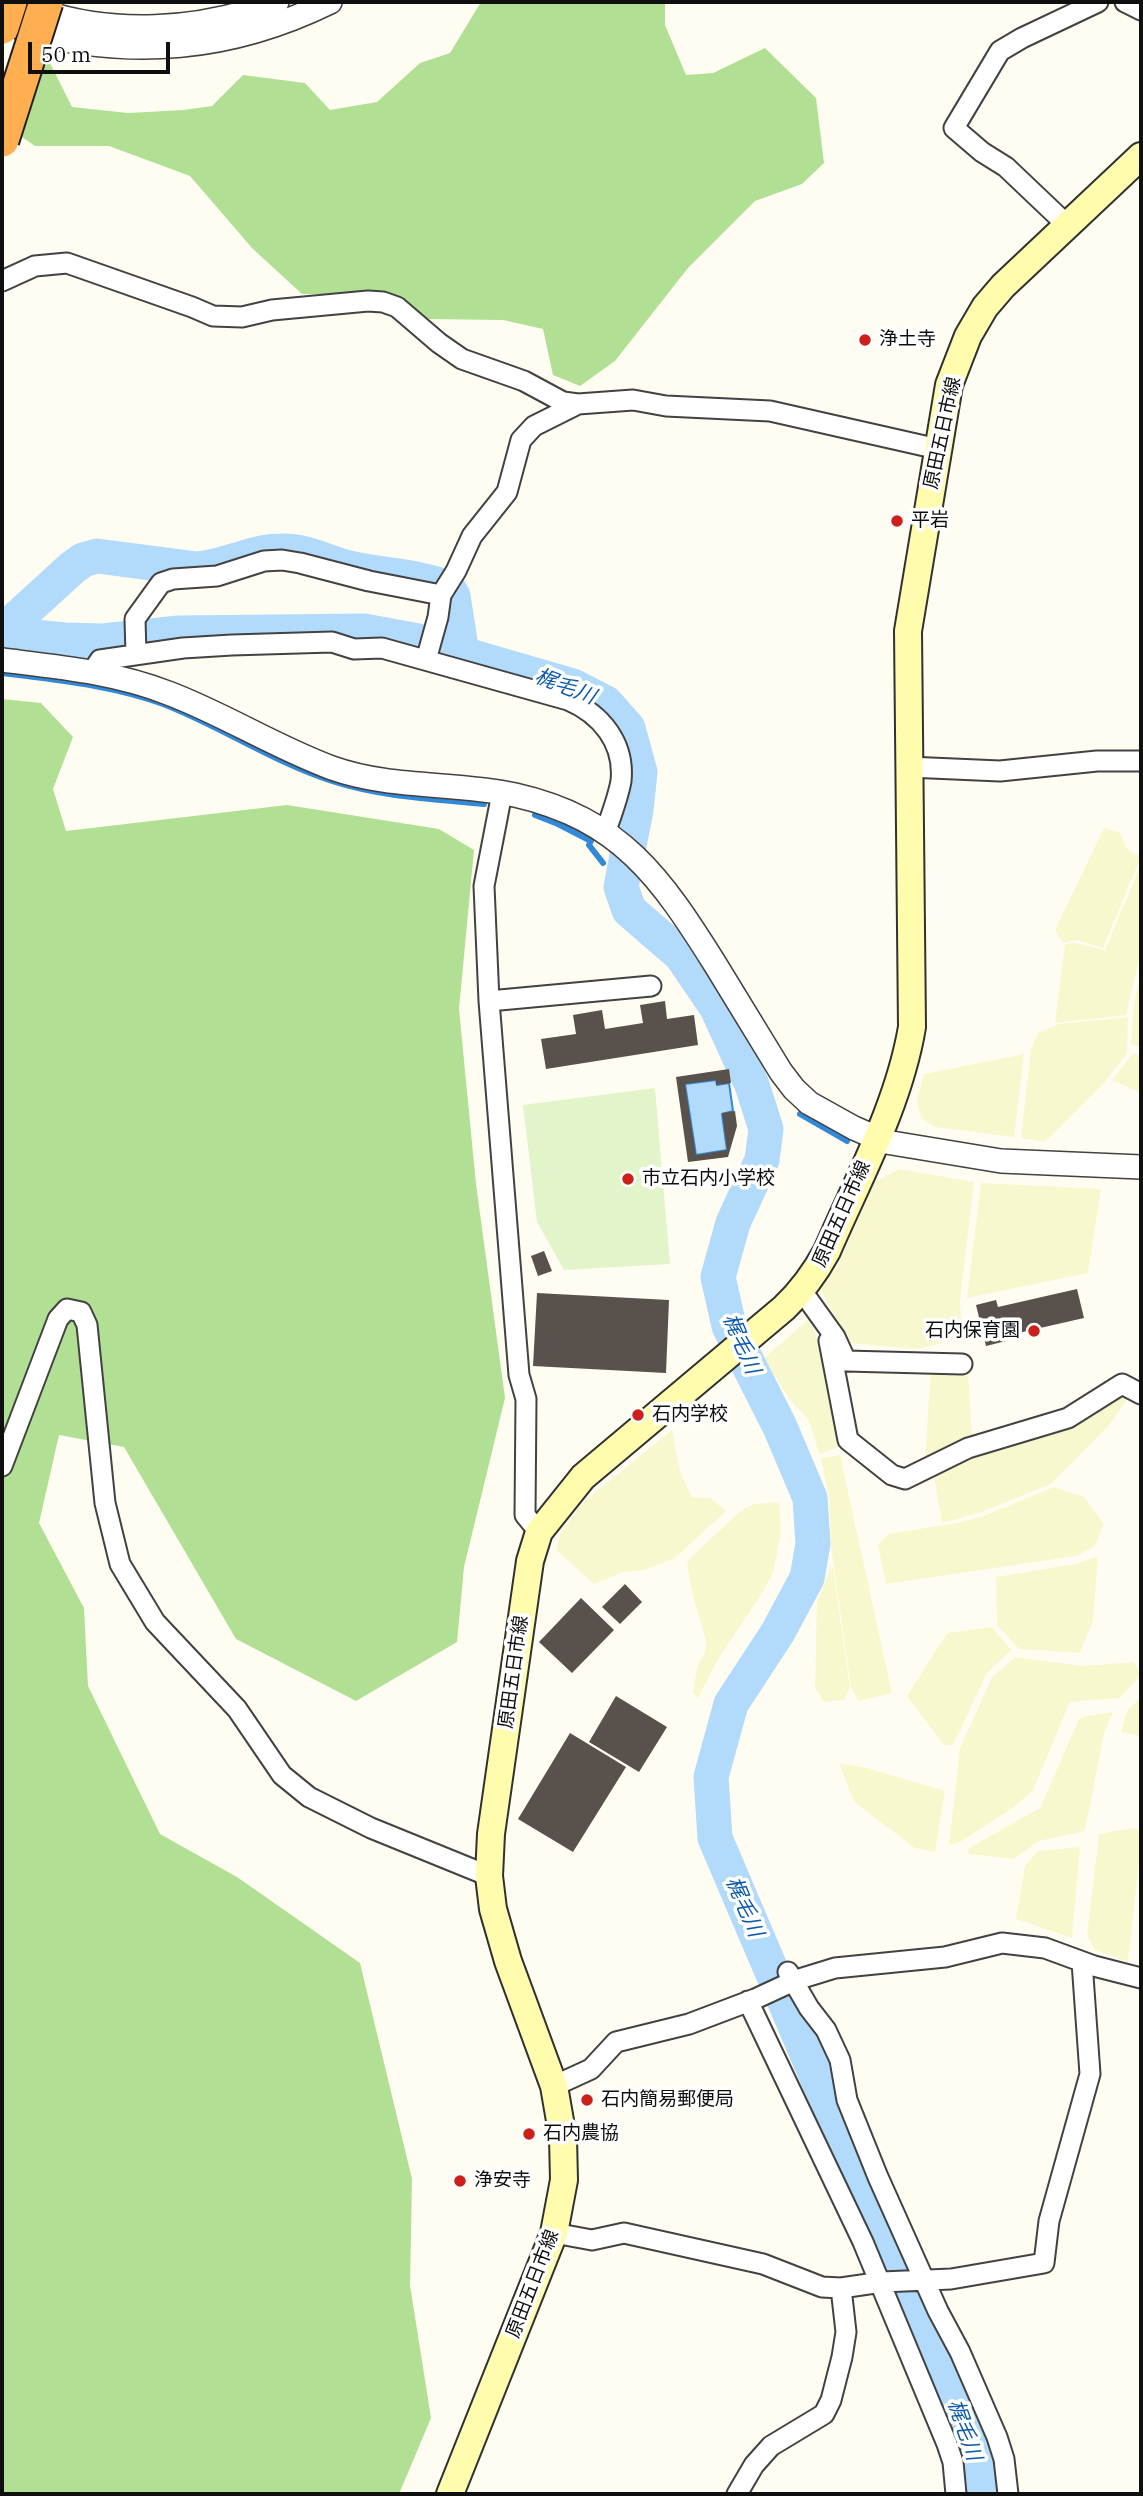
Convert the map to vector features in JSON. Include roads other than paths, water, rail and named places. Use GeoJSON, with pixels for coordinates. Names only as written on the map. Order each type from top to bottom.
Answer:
{"type":"FeatureCollection","features":[{"type":"Feature","properties":{"kind":"highway"},"geometry":{"type":"LineString","coordinates":[[2,25],[10,2]]}},
{"type":"Feature","properties":{"kind":"highway"},"geometry":{"type":"LineString","coordinates":[[2,140],[46,2]]}},
{"type":"Feature","properties":{"kind":"main road","name":"原田五日市線"},"geometry":{"type":"LineString","coordinates":[[450,2494],[554,2233],[564,2180],[563,2138],[554,2086],[508,1961],[493,1909],[489,1876],[491,1834],[530,1561],[539,1531],[583,1478],[802,1292],[827,1251],[876,1139],[908,1052],[912,1027],[908,631],[950,384],[968,336],[985,307],[1003,286],[1141,156]]}},
{"type":"Feature","properties":{"kind":"street"},"geometry":{"type":"LineString","coordinates":[[16,2],[56,17],[86,23],[146,27],[235,16],[278,2]]}},
{"type":"Feature","properties":{"kind":"street"},"geometry":{"type":"LineString","coordinates":[[2,25],[83,44],[178,47],[219,41],[271,27],[330,2]]}},
{"type":"Feature","properties":{"kind":"street"},"geometry":{"type":"LineString","coordinates":[[1067,225],[1006,167],[982,152],[954,128],[1000,51],[1098,2]]}},
{"type":"Feature","properties":{"kind":"street"},"geometry":{"type":"LineString","coordinates":[[1125,2],[1141,10]]}},
{"type":"Feature","properties":{"kind":"street"},"geometry":{"type":"LineString","coordinates":[[2,281],[35,266],[67,263],[213,316],[242,317],[272,310],[383,302],[409,315],[439,343],[462,359],[524,382],[563,402],[578,404],[632,401],[666,406],[775,412],[938,449]]}},
{"type":"Feature","properties":{"kind":"street"},"geometry":{"type":"LineString","coordinates":[[426,657],[443,590],[456,571],[470,538],[507,492],[521,440],[534,426],[578,404]]}},
{"type":"Feature","properties":{"kind":"street"},"geometry":{"type":"LineString","coordinates":[[136,651],[135,621],[157,588],[167,580],[217,576],[264,561],[282,560],[346,576],[443,590]]}},
{"type":"Feature","properties":{"kind":"street"},"geometry":{"type":"LineString","coordinates":[[92,672],[100,660],[136,651],[332,642],[354,649],[382,648],[426,657],[568,700],[593,713],[612,736],[621,765],[608,835]]}},
{"type":"Feature","properties":{"kind":"street"},"geometry":{"type":"LineString","coordinates":[[2,660],[92,672],[138,682],[168,692],[334,768],[366,777],[502,793],[564,811],[608,835],[636,857],[668,891],[781,1073],[809,1103],[826,1114],[876,1139],[899,1145],[1001,1161],[1141,1167]]}},
{"type":"Feature","properties":{"kind":"street"},"geometry":{"type":"LineString","coordinates":[[908,766],[1000,771],[1097,761],[1141,761]]}},
{"type":"Feature","properties":{"kind":"street"},"geometry":{"type":"LineString","coordinates":[[502,793],[484,886],[489,1001],[519,1375],[526,1399],[525,1515],[539,1531]]}},
{"type":"Feature","properties":{"kind":"street"},"geometry":{"type":"LineString","coordinates":[[489,1001],[651,986]]}},
{"type":"Feature","properties":{"kind":"street"},"geometry":{"type":"LineString","coordinates":[[802,1292],[835,1337],[846,1361],[962,1364]]}},
{"type":"Feature","properties":{"kind":"street"},"geometry":{"type":"LineString","coordinates":[[2,1466],[58,1319],[67,1308],[81,1312],[87,1325],[105,1503],[120,1564],[155,1622],[237,1709],[282,1775],[309,1797],[370,1828],[489,1876]]}},
{"type":"Feature","properties":{"kind":"street"},"geometry":{"type":"LineString","coordinates":[[835,1337],[829,1341],[848,1440],[892,1475],[905,1479],[968,1448],[1068,1418],[1122,1384],[1141,1394]]}},
{"type":"Feature","properties":{"kind":"street"},"geometry":{"type":"LineString","coordinates":[[554,2086],[592,2069],[616,2042],[689,2024],[751,2000],[790,1978],[835,1968],[946,1958],[1002,1943],[1045,1948],[1082,1962],[1141,1978]]}},
{"type":"Feature","properties":{"kind":"street"},"geometry":{"type":"LineString","coordinates":[[554,2233],[592,2240],[624,2233],[763,2263],[822,2287],[841,2288],[881,2282],[951,2279],[1044,2263],[1049,2221],[1090,2074],[1082,1962]]}},
{"type":"Feature","properties":{"kind":"street"},"geometry":{"type":"LineString","coordinates":[[790,1978],[808,2008],[826,2030],[836,2051],[847,2100],[922,2279],[960,2352],[997,2437],[1004,2459],[1008,2494]]}},
{"type":"Feature","properties":{"kind":"street"},"geometry":{"type":"LineString","coordinates":[[751,2000],[881,2282],[947,2444],[953,2462],[956,2494]]}},
{"type":"Feature","properties":{"kind":"street"},"geometry":{"type":"LineString","coordinates":[[737,2494],[754,2465],[772,2446],[824,2414],[831,2400],[846,2332],[841,2288]]}},
{"type":"Feature","properties":{"kind":"water"},"geometry":{"type":"Polygon","coordinates":[[[716,1080],[717,1085],[729,1083],[733,1111],[722,1114],[727,1150],[696,1155],[685,1084],[716,1080]]]}},
{"type":"Feature","properties":{"kind":"waterway"},"geometry":{"type":"LineString","coordinates":[[2,632],[72,568],[83,560],[97,556],[197,569],[270,552],[291,551],[344,567],[448,588],[453,596],[462,654]]}},
{"type":"Feature","properties":{"kind":"waterway","name":"梶毛川"},"geometry":{"type":"LineString","coordinates":[[2,634],[103,641],[179,633],[364,631],[418,641],[573,686],[606,703],[628,728],[640,772],[636,810],[621,887],[629,910],[681,955],[717,1008],[752,1085],[766,1129],[762,1160],[733,1223],[718,1277],[729,1326],[780,1427],[810,1498],[813,1544],[807,1578],[778,1632],[731,1704],[711,1777],[715,1838],[974,2446],[983,2494]]}},
{"type":"Feature","properties":{"kind":"waterway"},"geometry":{"type":"LineString","coordinates":[[2,673],[83,684],[124,692],[163,704],[289,764],[332,781],[407,797],[484,804]]}},
{"type":"Feature","properties":{"kind":"waterway"},"geometry":{"type":"LineString","coordinates":[[535,815],[591,841],[589,845],[603,863]]}},
{"type":"Feature","properties":{"kind":"waterway"},"geometry":{"type":"LineString","coordinates":[[800,1114],[847,1141]]}},
{"type":"Feature","properties":{"kind":"place","name":"浄土寺"},"geometry":{"type":"Point","coordinates":[865,340]}},
{"type":"Feature","properties":{"kind":"place","name":"平岩"},"geometry":{"type":"Point","coordinates":[897,521]}},
{"type":"Feature","properties":{"kind":"place","name":"市立石内小学校"},"geometry":{"type":"Point","coordinates":[628,1179]}},
{"type":"Feature","properties":{"kind":"place","name":"石内保育園"},"geometry":{"type":"Point","coordinates":[1034,1331]}},
{"type":"Feature","properties":{"kind":"place","name":"石内学校"},"geometry":{"type":"Point","coordinates":[638,1415]}},
{"type":"Feature","properties":{"kind":"place","name":"石内簡易郵便局"},"geometry":{"type":"Point","coordinates":[587,2100]}},
{"type":"Feature","properties":{"kind":"place","name":"石内農協"},"geometry":{"type":"Point","coordinates":[529,2134]}},
{"type":"Feature","properties":{"kind":"place","name":"浄安寺"},"geometry":{"type":"Point","coordinates":[460,2181]}}]}
